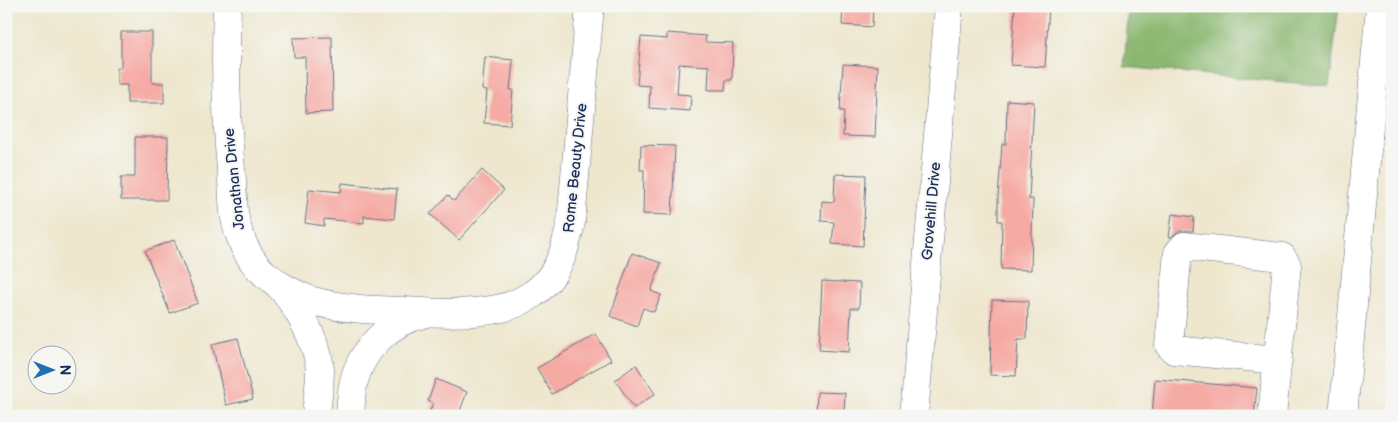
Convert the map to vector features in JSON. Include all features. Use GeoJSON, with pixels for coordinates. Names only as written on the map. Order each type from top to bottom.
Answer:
{"type":"FeatureCollection","features":[{"type":"Feature","properties":{"kind":"street","name":"Jonathan Drive"},"geometry":{"type":"LineString","coordinates":[[227,6],[228,148],[237,227],[246,250],[254,262],[276,282],[297,310],[309,333],[320,370],[316,416]]}},
{"type":"Feature","properties":{"kind":"street","name":"Rome Beauty Drive"},"geometry":{"type":"LineString","coordinates":[[276,282],[298,295],[324,303],[384,310],[454,313],[492,310],[512,304],[534,293],[548,280],[566,248],[571,222],[590,6]]}},
{"type":"Feature","properties":{"kind":"street","name":"Grovehill Drive"},"geometry":{"type":"LineString","coordinates":[[914,416],[948,6]]}},
{"type":"Feature","properties":{"kind":"street"},"geometry":{"type":"LineString","coordinates":[[1343,416],[1380,6]]}},
{"type":"Feature","properties":{"kind":"street"},"geometry":{"type":"LineString","coordinates":[[1272,416],[1278,360],[1287,264],[1282,257],[1184,246],[1178,253],[1169,345],[1174,350],[1278,360]]}},
{"type":"Feature","properties":{"kind":"street"},"geometry":{"type":"LineString","coordinates":[[350,416],[354,379],[362,360],[374,343],[394,326],[432,312]]}},
{"type":"Feature","properties":{"kind":"green space"},"geometry":{"type":"Polygon","coordinates":[[[1129,6],[1339,6],[1329,86],[1124,67],[1129,6]]]}},
{"type":"Feature","properties":{"kind":"building"},"geometry":{"type":"Polygon","coordinates":[[[843,6],[873,6],[872,27],[842,25],[843,6]]]}},
{"type":"Feature","properties":{"kind":"building"},"geometry":{"type":"Polygon","coordinates":[[[1015,6],[1049,6],[1045,67],[1011,65],[1015,6]]]}},
{"type":"Feature","properties":{"kind":"building"},"geometry":{"type":"Polygon","coordinates":[[[121,32],[152,32],[152,83],[164,83],[164,103],[127,103],[127,85],[117,85],[117,68],[121,68],[121,32]]]}},
{"type":"Feature","properties":{"kind":"building"},"geometry":{"type":"Polygon","coordinates":[[[667,33],[706,36],[705,42],[733,43],[732,80],[726,80],[725,90],[708,90],[709,66],[679,64],[677,94],[691,95],[690,111],[649,108],[650,86],[637,85],[641,37],[667,39],[667,33]]]}},
{"type":"Feature","properties":{"kind":"building"},"geometry":{"type":"Polygon","coordinates":[[[332,37],[333,112],[306,113],[305,57],[294,57],[293,38],[332,37]]]}},
{"type":"Feature","properties":{"kind":"building"},"geometry":{"type":"Polygon","coordinates":[[[485,57],[513,60],[510,90],[513,90],[510,125],[484,123],[487,91],[482,90],[485,57]]]}},
{"type":"Feature","properties":{"kind":"building"},"geometry":{"type":"Polygon","coordinates":[[[843,64],[878,66],[875,137],[843,136],[844,111],[840,111],[843,64]]]}},
{"type":"Feature","properties":{"kind":"building"},"geometry":{"type":"Polygon","coordinates":[[[1007,100],[1034,102],[1029,199],[1033,199],[1031,270],[1001,269],[1002,221],[998,221],[998,198],[1002,144],[1006,144],[1007,100]]]}},
{"type":"Feature","properties":{"kind":"building"},"geometry":{"type":"Polygon","coordinates":[[[135,137],[168,137],[167,200],[121,200],[121,177],[135,177],[135,137]]]}},
{"type":"Feature","properties":{"kind":"building"},"geometry":{"type":"Polygon","coordinates":[[[641,145],[675,146],[672,215],[643,214],[644,170],[640,170],[641,145]]]}},
{"type":"Feature","properties":{"kind":"building"},"geometry":{"type":"Polygon","coordinates":[[[482,170],[504,190],[459,240],[430,214],[448,195],[454,201],[482,170]]]}},
{"type":"Feature","properties":{"kind":"building"},"geometry":{"type":"Polygon","coordinates":[[[835,174],[866,175],[863,246],[832,244],[834,222],[821,221],[822,201],[834,202],[835,174]]]}},
{"type":"Feature","properties":{"kind":"building"},"geometry":{"type":"Polygon","coordinates":[[[342,183],[397,189],[394,219],[364,216],[364,223],[324,219],[324,226],[305,223],[309,189],[341,192],[342,183]]]}},
{"type":"Feature","properties":{"kind":"building"},"geometry":{"type":"Polygon","coordinates":[[[1172,214],[1194,217],[1193,231],[1179,231],[1169,237],[1172,214]]]}},
{"type":"Feature","properties":{"kind":"building"},"geometry":{"type":"Polygon","coordinates":[[[174,240],[198,303],[170,313],[145,251],[174,240]]]}},
{"type":"Feature","properties":{"kind":"building"},"geometry":{"type":"Polygon","coordinates":[[[632,253],[661,263],[651,291],[661,295],[654,312],[643,308],[637,326],[610,316],[632,253]]]}},
{"type":"Feature","properties":{"kind":"building"},"geometry":{"type":"Polygon","coordinates":[[[822,281],[860,283],[859,308],[851,308],[849,352],[819,350],[822,281]]]}},
{"type":"Feature","properties":{"kind":"building"},"geometry":{"type":"Polygon","coordinates":[[[992,300],[1028,301],[1027,339],[1018,339],[1016,376],[990,375],[992,300]]]}},
{"type":"Feature","properties":{"kind":"building"},"geometry":{"type":"Polygon","coordinates":[[[596,334],[611,360],[552,394],[537,368],[596,334]]]}},
{"type":"Feature","properties":{"kind":"building"},"geometry":{"type":"Polygon","coordinates":[[[238,338],[253,399],[226,405],[212,344],[238,338]]]}},
{"type":"Feature","properties":{"kind":"building"},"geometry":{"type":"Polygon","coordinates":[[[636,365],[655,394],[634,408],[615,380],[636,365]]]}},
{"type":"Feature","properties":{"kind":"building"},"geometry":{"type":"Polygon","coordinates":[[[436,379],[467,392],[458,416],[428,416],[433,403],[428,401],[436,379]]]}},
{"type":"Feature","properties":{"kind":"building"},"geometry":{"type":"Polygon","coordinates":[[[1155,379],[1257,388],[1254,416],[1152,416],[1155,379]]]}},
{"type":"Feature","properties":{"kind":"building"},"geometry":{"type":"Polygon","coordinates":[[[817,392],[845,393],[844,416],[816,416],[817,392]]]}}]}
